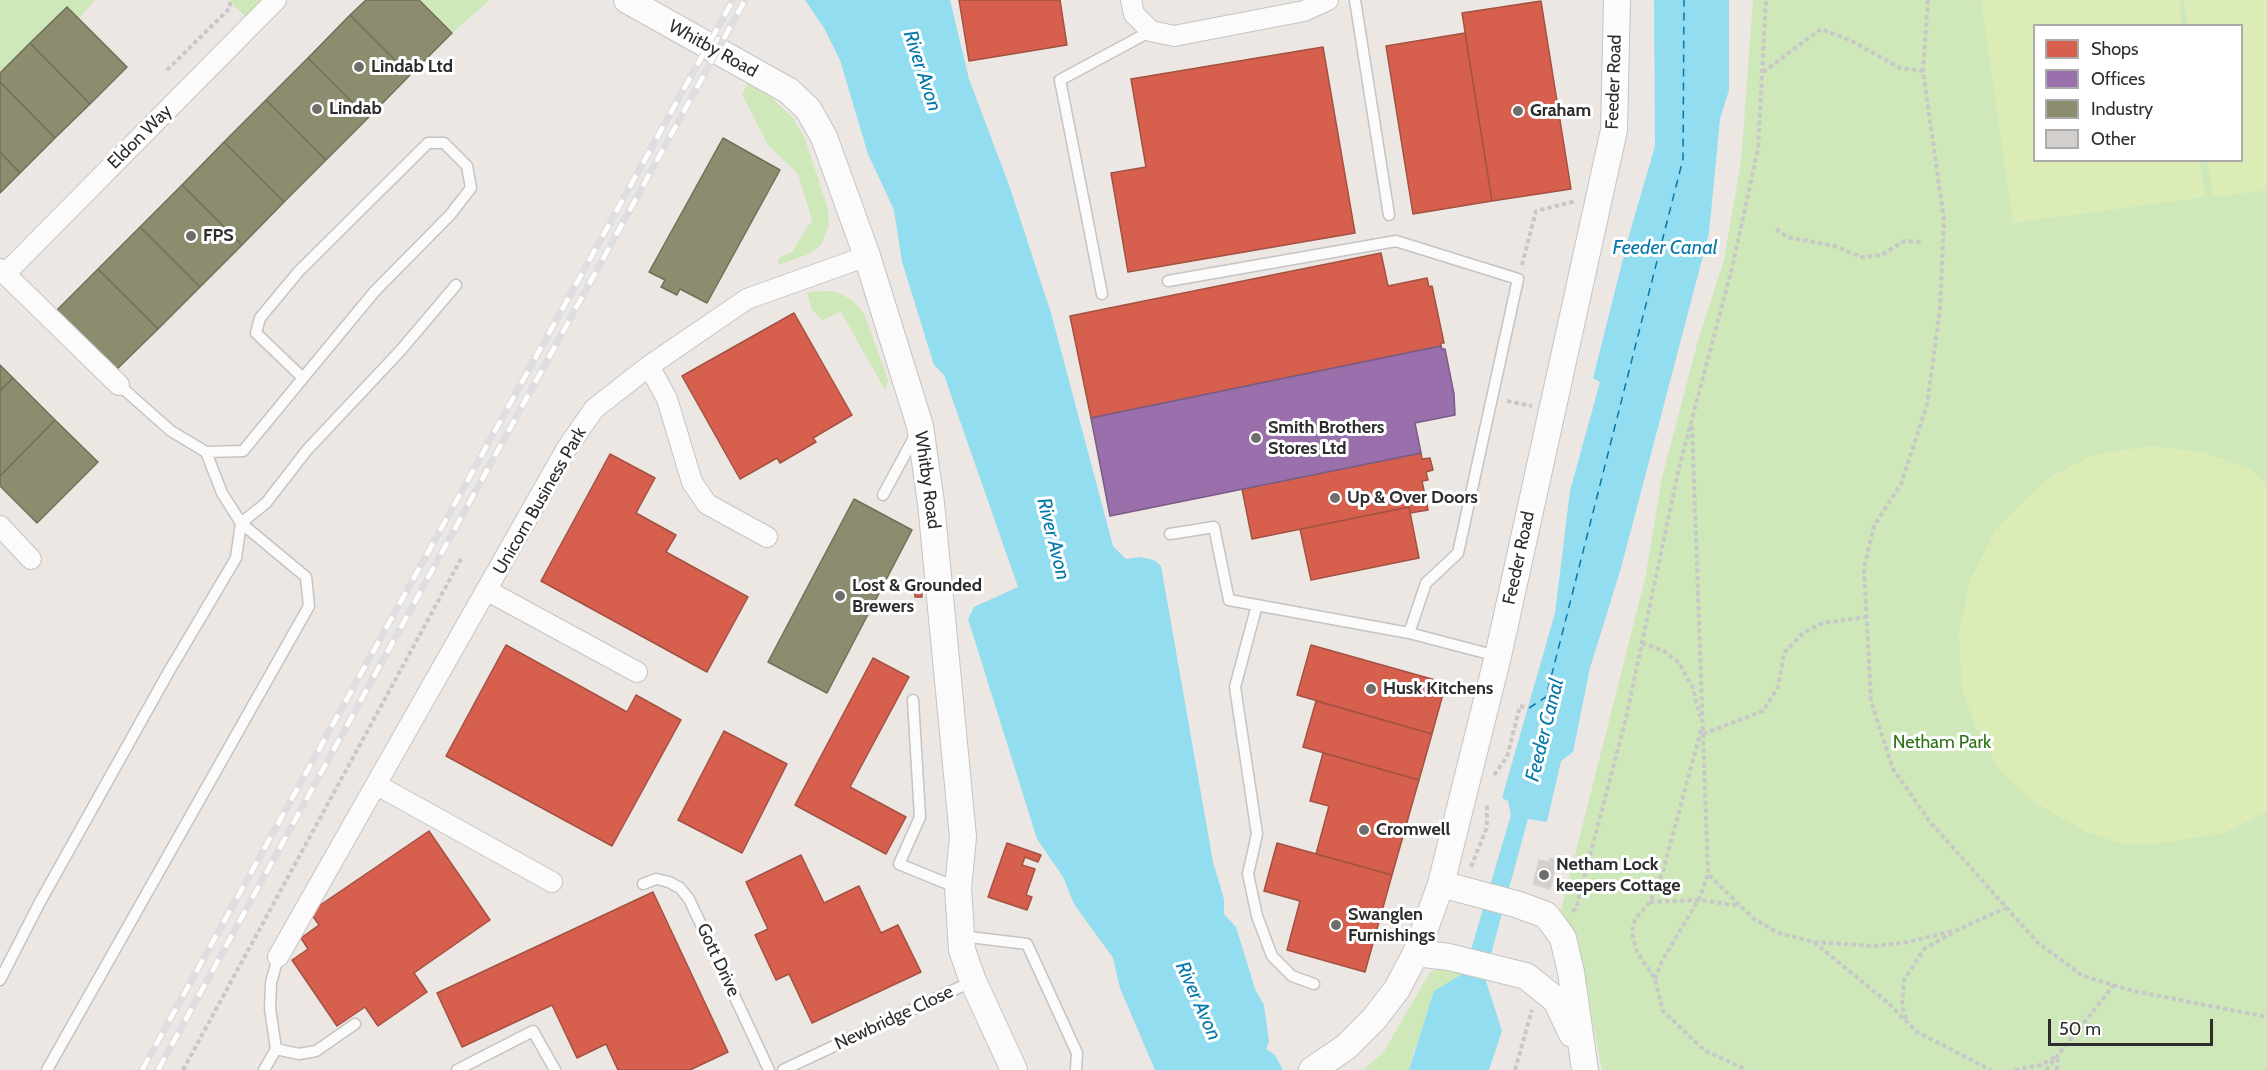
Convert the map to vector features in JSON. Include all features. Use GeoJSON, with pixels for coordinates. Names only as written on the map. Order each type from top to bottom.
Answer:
{"type":"FeatureCollection","features":[{"type":"Feature","properties":{"kind":"street","name":"Eldon Way"},"geometry":{"type":"LineString","coordinates":[[119,385],[3,272],[276,0]]}},
{"type":"Feature","properties":{"kind":"street","name":"Whitby Road"},"geometry":{"type":"LineString","coordinates":[[627,0],[789,91],[808,109],[824,137],[867,256],[920,426],[932,515],[963,837],[958,888],[960,936],[973,981],[1014,1070]]}},
{"type":"Feature","properties":{"kind":"street"},"geometry":{"type":"LineString","coordinates":[[1131,0],[1134,14],[1151,31],[1174,36],[1304,11],[1328,0]]}},
{"type":"Feature","properties":{"kind":"street","name":"Feeder Road"},"geometry":{"type":"LineString","coordinates":[[1312,1070],[1346,1047],[1374,1019],[1397,989],[1416,953],[1457,889],[1498,656],[1550,410],[1614,130],[1617,0]]}},
{"type":"Feature","properties":{"kind":"street","name":"Unicorn Business Park"},"geometry":{"type":"LineString","coordinates":[[278,957],[488,591],[567,448],[594,409],[649,366],[747,299],[867,256]]}},
{"type":"Feature","properties":{"kind":"street"},"geometry":{"type":"LineString","coordinates":[[649,366],[667,399],[692,482],[707,504],[767,537]]}},
{"type":"Feature","properties":{"kind":"street"},"geometry":{"type":"LineString","coordinates":[[0,526],[31,559]]}},
{"type":"Feature","properties":{"kind":"street","name":"Unicorn Business Park"},"geometry":{"type":"LineString","coordinates":[[488,591],[637,672]]}},
{"type":"Feature","properties":{"kind":"street"},"geometry":{"type":"LineString","coordinates":[[376,785],[552,882]]}},
{"type":"Feature","properties":{"kind":"street"},"geometry":{"type":"LineString","coordinates":[[1457,889],[1516,904],[1546,915],[1563,938],[1585,1070]]}},
{"type":"Feature","properties":{"kind":"street"},"geometry":{"type":"LineString","coordinates":[[1416,953],[1449,957],[1526,976],[1556,1000],[1568,1022],[1585,1070]]}},
{"type":"Feature","properties":{"kind":"lane"},"geometry":{"type":"LineString","coordinates":[[1355,0],[1389,215]]}},
{"type":"Feature","properties":{"kind":"lane"},"geometry":{"type":"LineString","coordinates":[[1102,294],[1060,80],[1151,31]]}},
{"type":"Feature","properties":{"kind":"lane"},"geometry":{"type":"LineString","coordinates":[[119,385],[171,431],[206,452],[243,451],[375,291],[450,216],[471,188],[467,166],[444,143],[428,143],[299,271],[260,318],[256,333],[303,378]]}},
{"type":"Feature","properties":{"kind":"lane"},"geometry":{"type":"LineString","coordinates":[[1168,281],[1396,241],[1518,279],[1458,553],[1426,583],[1409,633]]}},
{"type":"Feature","properties":{"kind":"lane"},"geometry":{"type":"LineString","coordinates":[[0,980],[40,902],[168,673],[236,558],[241,523],[266,503],[307,450],[400,350],[456,285]]}},
{"type":"Feature","properties":{"kind":"lane"},"geometry":{"type":"LineString","coordinates":[[883,495],[920,426]]}},
{"type":"Feature","properties":{"kind":"lane"},"geometry":{"type":"LineString","coordinates":[[47,1070],[309,606],[306,577],[241,523],[222,493],[206,452]]}},
{"type":"Feature","properties":{"kind":"lane"},"geometry":{"type":"LineString","coordinates":[[1170,534],[1214,527],[1229,600],[1409,633],[1498,656]]}},
{"type":"Feature","properties":{"kind":"lane"},"geometry":{"type":"LineString","coordinates":[[1257,605],[1236,687],[1257,834],[1248,874],[1257,916],[1272,956],[1292,976],[1314,984]]}},
{"type":"Feature","properties":{"kind":"lane"},"geometry":{"type":"LineString","coordinates":[[913,700],[920,817],[899,864],[958,888]]}},
{"type":"Feature","properties":{"kind":"lane","name":"Gott Drive"},"geometry":{"type":"LineString","coordinates":[[643,884],[656,879],[669,882],[680,888],[689,899],[769,1070]]}},
{"type":"Feature","properties":{"kind":"lane"},"geometry":{"type":"LineString","coordinates":[[960,936],[1027,944],[1077,1053],[1076,1070]]}},
{"type":"Feature","properties":{"kind":"lane"},"geometry":{"type":"LineString","coordinates":[[264,1070],[276,1049],[270,1008],[271,983],[278,957]]}},
{"type":"Feature","properties":{"kind":"lane","name":"Newbridge Close"},"geometry":{"type":"LineString","coordinates":[[783,1070],[973,981]]}},
{"type":"Feature","properties":{"kind":"lane"},"geometry":{"type":"LineString","coordinates":[[276,1049],[298,1054],[316,1051],[355,1024]]}},
{"type":"Feature","properties":{"kind":"lane"},"geometry":{"type":"LineString","coordinates":[[457,1070],[533,1031],[555,1070]]}},
{"type":"Feature","properties":{"kind":"path"},"geometry":{"type":"LineString","coordinates":[[167,70],[230,8],[230,0]]}},
{"type":"Feature","properties":{"kind":"path"},"geometry":{"type":"LineString","coordinates":[[1576,909],[1626,718],[1691,421],[1732,268],[1758,149],[1767,0]]}},
{"type":"Feature","properties":{"kind":"path"},"geometry":{"type":"LineString","coordinates":[[1928,0],[1923,71],[1944,220],[1940,309],[1927,405],[1901,484],[1874,526],[1864,568],[1871,701],[1893,769],[1931,823],[2038,943],[2083,976],[2114,985],[2267,1017]]}},
{"type":"Feature","properties":{"kind":"path"},"geometry":{"type":"LineString","coordinates":[[1762,72],[1821,29],[1850,40],[1900,69],[1923,71]]}},
{"type":"Feature","properties":{"kind":"path"},"geometry":{"type":"LineString","coordinates":[[1518,279],[1536,211],[1600,196]]}},
{"type":"Feature","properties":{"kind":"path"},"geometry":{"type":"LineString","coordinates":[[1776,229],[1787,237],[1835,246],[1861,256],[1882,255],[1904,241],[1922,242]]}},
{"type":"Feature","properties":{"kind":"path"},"geometry":{"type":"LineString","coordinates":[[1492,398],[1550,410]]}},
{"type":"Feature","properties":{"kind":"path"},"geometry":{"type":"LineString","coordinates":[[1655,979],[1662,961],[1699,900],[1708,874],[1699,573],[1691,421]]}},
{"type":"Feature","properties":{"kind":"path"},"geometry":{"type":"LineString","coordinates":[[183,1070],[461,559]]}},
{"type":"Feature","properties":{"kind":"path"},"geometry":{"type":"LineString","coordinates":[[1703,734],[1763,711],[1778,687],[1784,653],[1803,633],[1823,623],[1866,617]]}},
{"type":"Feature","properties":{"kind":"path"},"geometry":{"type":"LineString","coordinates":[[1642,643],[1664,651],[1679,663],[1693,688],[1702,726],[1663,871],[1650,902],[1635,919],[1632,933],[1637,952],[1655,979],[1663,1011],[1704,1050],[1748,1070]]}},
{"type":"Feature","properties":{"kind":"path"},"geometry":{"type":"LineString","coordinates":[[1492,782],[1495,772],[1508,758],[1520,706],[1529,708]]}},
{"type":"Feature","properties":{"kind":"path"},"geometry":{"type":"LineString","coordinates":[[1457,889],[1487,826],[1486,800]]}},
{"type":"Feature","properties":{"kind":"path"},"geometry":{"type":"LineString","coordinates":[[1708,874],[1753,918],[1778,933],[1814,942],[1876,946],[1908,942],[1959,929]]}},
{"type":"Feature","properties":{"kind":"path"},"geometry":{"type":"LineString","coordinates":[[1650,902],[1699,900],[1740,906]]}},
{"type":"Feature","properties":{"kind":"path"},"geometry":{"type":"LineString","coordinates":[[1907,1022],[1902,1006],[1904,980],[1924,949],[1959,929],[2008,907]]}},
{"type":"Feature","properties":{"kind":"path"},"geometry":{"type":"LineString","coordinates":[[1814,942],[1887,1002],[1917,1032],[1991,1070]]}},
{"type":"Feature","properties":{"kind":"path"},"geometry":{"type":"LineString","coordinates":[[1515,1070],[1533,1012],[1531,993],[1535,983]]}},
{"type":"Feature","properties":{"kind":"path"},"geometry":{"type":"LineString","coordinates":[[2046,1070],[2114,985]]}},
{"type":"Feature","properties":{"kind":"path"},"geometry":{"type":"LineString","coordinates":[[2015,1070],[2041,1065],[2058,1055]]}},
{"type":"Feature","properties":{"kind":"path"},"geometry":{"type":"LineString","coordinates":[[2057,1070],[2058,1055]]}},
{"type":"Feature","properties":{"kind":"green space"},"geometry":{"type":"Polygon","coordinates":[[[0,0],[95,0],[79,19],[67,7],[0,73],[0,0]]]}},
{"type":"Feature","properties":{"kind":"green space"},"geometry":{"type":"Polygon","coordinates":[[[228,0],[264,0],[246,17],[228,0]]]}},
{"type":"Feature","properties":{"kind":"green space"},"geometry":{"type":"Polygon","coordinates":[[[419,0],[490,0],[452,33],[419,0]]]}},
{"type":"Feature","properties":{"kind":"green space","name":"Netham Park"},"geometry":{"type":"Polygon","coordinates":[[[1753,0],[2267,0],[2267,1070],[1602,1070],[1577,940],[1560,914],[1645,579],[1662,478],[1698,340],[1724,260],[1741,161],[1753,0]]]}},
{"type":"Feature","properties":{"kind":"green space"},"geometry":{"type":"Polygon","coordinates":[[[1981,0],[2179,0],[2182,24],[2033,24],[2033,162],[2200,162],[2205,197],[2013,223],[1981,0]]]}},
{"type":"Feature","properties":{"kind":"green space"},"geometry":{"type":"Polygon","coordinates":[[[2184,0],[2267,0],[2267,190],[2213,197],[2208,162],[2243,162],[2243,24],[2188,24],[2184,0]]]}},
{"type":"Feature","properties":{"kind":"green space"},"geometry":{"type":"Polygon","coordinates":[[[748,84],[771,97],[793,118],[805,139],[828,209],[829,225],[822,244],[809,254],[778,265],[778,258],[792,252],[812,220],[798,174],[768,145],[742,94],[748,84]]]}},
{"type":"Feature","properties":{"kind":"green space"},"geometry":{"type":"Polygon","coordinates":[[[807,292],[837,292],[852,300],[864,313],[888,380],[885,390],[841,312],[822,320],[812,310],[807,292]]]}},
{"type":"Feature","properties":{"kind":"green space"},"geometry":{"type":"Polygon","coordinates":[[[2153,446],[2205,453],[2249,469],[2267,483],[2267,812],[2224,833],[2155,844],[2119,843],[2084,831],[2031,800],[2000,770],[1978,733],[1962,690],[1959,635],[1970,581],[1995,530],[2047,479],[2095,454],[2153,446]]]}},
{"type":"Feature","properties":{"kind":"green space"},"geometry":{"type":"Polygon","coordinates":[[[1442,967],[1464,973],[1414,1050],[1409,1070],[1363,1070],[1383,1053],[1430,972],[1442,967]]]}},
{"type":"Feature","properties":{"kind":"water","name":"River Avon"},"geometry":{"type":"Polygon","coordinates":[[[805,0],[950,0],[969,79],[1009,185],[1051,313],[1113,546],[1126,559],[1141,557],[1154,560],[1161,566],[1213,862],[1224,899],[1224,914],[1236,927],[1255,989],[1264,1005],[1269,1042],[1266,1049],[1275,1055],[1283,1070],[1155,1070],[1120,988],[1113,958],[1074,904],[1063,877],[1037,839],[968,619],[974,607],[1018,587],[944,375],[934,365],[902,262],[894,210],[868,154],[840,60],[824,28],[805,0]]]}},
{"type":"Feature","properties":{"kind":"water","name":"Feeder Canal"},"geometry":{"type":"Polygon","coordinates":[[[1654,0],[1729,0],[1729,90],[1720,119],[1709,233],[1621,568],[1590,668],[1573,752],[1561,761],[1547,822],[1528,819],[1494,943],[1485,978],[1502,1031],[1489,1070],[1409,1070],[1434,991],[1464,973],[1511,815],[1508,801],[1502,798],[1555,613],[1570,491],[1600,382],[1593,378],[1628,239],[1655,146],[1654,0]]]}},
{"type":"Feature","properties":{"kind":"building: Shops"},"geometry":{"type":"Polygon","coordinates":[[[959,0],[1060,0],[1067,45],[969,61],[959,0]]]}},
{"type":"Feature","properties":{"kind":"building: Shops","name":"Graham"},"geometry":{"type":"Polygon","coordinates":[[[1541,1],[1571,189],[1492,201],[1462,13],[1541,1]]]}},
{"type":"Feature","properties":{"kind":"building: Shops"},"geometry":{"type":"Polygon","coordinates":[[[1465,33],[1492,201],[1413,214],[1386,46],[1465,33]]]}},
{"type":"Feature","properties":{"kind":"building: Shops"},"geometry":{"type":"Polygon","coordinates":[[[1323,47],[1355,233],[1128,272],[1111,173],[1146,167],[1131,79],[1323,47]]]}},
{"type":"Feature","properties":{"kind":"building: Shops"},"geometry":{"type":"Polygon","coordinates":[[[1381,253],[1388,286],[1427,278],[1429,287],[1432,286],[1444,343],[1441,343],[1441,346],[1091,418],[1070,316],[1381,253]]]}},
{"type":"Feature","properties":{"kind":"building: Shops"},"geometry":{"type":"Polygon","coordinates":[[[794,313],[852,415],[813,438],[816,442],[780,463],[777,458],[740,479],[682,376],[794,313]]]}},
{"type":"Feature","properties":{"kind":"building: Shops","name":"Up & Over Doors"},"geometry":{"type":"Polygon","coordinates":[[[1421,453],[1422,459],[1430,458],[1433,470],[1426,472],[1428,480],[1422,481],[1428,510],[1410,513],[1409,507],[1252,539],[1242,489],[1421,453]]]}},
{"type":"Feature","properties":{"kind":"building: Shops"},"geometry":{"type":"Polygon","coordinates":[[[610,454],[655,478],[636,513],[676,535],[666,552],[748,597],[707,672],[541,581],[610,454]]]}},
{"type":"Feature","properties":{"kind":"building: Shops"},"geometry":{"type":"Polygon","coordinates":[[[1409,507],[1419,558],[1311,580],[1300,529],[1409,507]]]}},
{"type":"Feature","properties":{"kind":"building: Shops"},"geometry":{"type":"Polygon","coordinates":[[[914,583],[921,583],[922,597],[915,597],[914,583]]]}},
{"type":"Feature","properties":{"kind":"building: Shops"},"geometry":{"type":"Polygon","coordinates":[[[506,645],[627,712],[636,695],[681,720],[612,846],[446,756],[506,645]]]}},
{"type":"Feature","properties":{"kind":"building: Shops","name":"Husk Kitchens"},"geometry":{"type":"Polygon","coordinates":[[[1311,645],[1446,683],[1432,734],[1297,695],[1311,645]]]}},
{"type":"Feature","properties":{"kind":"building: Shops"},"geometry":{"type":"Polygon","coordinates":[[[873,658],[909,677],[850,787],[906,817],[886,854],[795,805],[873,658]]]}},
{"type":"Feature","properties":{"kind":"building: Shops"},"geometry":{"type":"Polygon","coordinates":[[[1316,701],[1432,734],[1419,780],[1303,747],[1316,701]]]}},
{"type":"Feature","properties":{"kind":"building: Shops"},"geometry":{"type":"Polygon","coordinates":[[[724,731],[787,764],[742,853],[678,820],[724,731]]]}},
{"type":"Feature","properties":{"kind":"building: Shops","name":"Cromwell"},"geometry":{"type":"Polygon","coordinates":[[[1323,753],[1419,780],[1392,875],[1316,854],[1329,806],[1310,801],[1323,753]]]}},
{"type":"Feature","properties":{"kind":"building: Shops"},"geometry":{"type":"Polygon","coordinates":[[[429,831],[490,920],[414,973],[427,992],[378,1026],[365,1007],[337,1026],[292,960],[308,949],[301,938],[319,925],[310,912],[429,831]]]}},
{"type":"Feature","properties":{"kind":"building: Shops"},"geometry":{"type":"Polygon","coordinates":[[[1007,843],[1041,855],[1038,862],[1025,857],[1022,865],[1035,869],[1026,895],[1032,897],[1027,910],[988,897],[1007,843]]]}},
{"type":"Feature","properties":{"kind":"building: Shops","name":"Swanglen Furnishings"},"geometry":{"type":"Polygon","coordinates":[[[1277,843],[1392,875],[1365,972],[1287,950],[1300,901],[1264,891],[1277,843]]]}},
{"type":"Feature","properties":{"kind":"building: Shops"},"geometry":{"type":"Polygon","coordinates":[[[801,855],[824,903],[859,886],[881,933],[898,925],[921,972],[812,1023],[789,974],[776,980],[755,935],[768,929],[746,882],[801,855]]]}},
{"type":"Feature","properties":{"kind":"building: Shops"},"geometry":{"type":"Polygon","coordinates":[[[653,892],[728,1052],[690,1070],[618,1070],[606,1044],[577,1058],[552,1005],[462,1047],[437,993],[653,892]]]}},
{"type":"Feature","properties":{"kind":"building: Offices","name":"Smith Brothers Stores Ltd"},"geometry":{"type":"Polygon","coordinates":[[[1441,346],[1445,349],[1454,394],[1455,415],[1415,423],[1421,453],[1110,516],[1091,418],[1441,346]]]}},
{"type":"Feature","properties":{"kind":"building: Industry","name":"Lindab Ltd"},"geometry":{"type":"Polygon","coordinates":[[[366,0],[419,0],[452,33],[410,75],[350,15],[366,0]]]}},
{"type":"Feature","properties":{"kind":"building: Industry"},"geometry":{"type":"Polygon","coordinates":[[[67,7],[127,67],[90,104],[30,43],[67,7]]]}},
{"type":"Feature","properties":{"kind":"building: Industry","name":"Lindab Ltd"},"geometry":{"type":"Polygon","coordinates":[[[350,15],[410,75],[368,118],[308,58],[350,15]]]}},
{"type":"Feature","properties":{"kind":"building: Industry"},"geometry":{"type":"Polygon","coordinates":[[[30,43],[90,104],[55,138],[0,82],[0,73],[30,43]]]}},
{"type":"Feature","properties":{"kind":"building: Industry","name":"Lindab"},"geometry":{"type":"Polygon","coordinates":[[[308,58],[368,118],[326,160],[266,100],[308,58]]]}},
{"type":"Feature","properties":{"kind":"building: Industry"},"geometry":{"type":"Polygon","coordinates":[[[0,82],[55,138],[20,173],[0,152],[0,82]]]}},
{"type":"Feature","properties":{"kind":"building: Industry","name":"FPS"},"geometry":{"type":"Polygon","coordinates":[[[266,100],[326,160],[284,202],[224,142],[266,100]]]}},
{"type":"Feature","properties":{"kind":"building: Industry"},"geometry":{"type":"Polygon","coordinates":[[[723,138],[780,170],[707,303],[680,289],[677,295],[661,287],[665,280],[649,272],[723,138]]]}},
{"type":"Feature","properties":{"kind":"building: Industry","name":"FPS"},"geometry":{"type":"Polygon","coordinates":[[[224,142],[284,202],[242,245],[182,185],[224,142]]]}},
{"type":"Feature","properties":{"kind":"building: Industry"},"geometry":{"type":"Polygon","coordinates":[[[0,152],[20,173],[0,193],[0,152]]]}},
{"type":"Feature","properties":{"kind":"building: Industry","name":"FPS"},"geometry":{"type":"Polygon","coordinates":[[[182,185],[242,245],[200,287],[140,227],[182,185]]]}},
{"type":"Feature","properties":{"kind":"building: Industry"},"geometry":{"type":"Polygon","coordinates":[[[140,227],[200,287],[158,329],[98,269],[140,227]]]}},
{"type":"Feature","properties":{"kind":"building: Industry"},"geometry":{"type":"Polygon","coordinates":[[[98,269],[158,329],[115,371],[56,311],[98,269]]]}},
{"type":"Feature","properties":{"kind":"building: Industry"},"geometry":{"type":"Polygon","coordinates":[[[0,365],[13,378],[0,391],[0,365]]]}},
{"type":"Feature","properties":{"kind":"building: Industry"},"geometry":{"type":"Polygon","coordinates":[[[13,378],[55,420],[0,476],[0,391],[13,378]]]}},
{"type":"Feature","properties":{"kind":"building: Industry"},"geometry":{"type":"Polygon","coordinates":[[[55,420],[98,462],[37,523],[0,486],[0,476],[55,420]]]}},
{"type":"Feature","properties":{"kind":"building: Industry","name":"Lost & Grounded Brewers"},"geometry":{"type":"Polygon","coordinates":[[[854,499],[912,530],[827,693],[768,662],[854,499]]]}},
{"type":"Feature","properties":{"kind":"building: Other","name":"Netham Lock keepers Cottage"},"geometry":{"type":"Polygon","coordinates":[[[1550,858],[1556,860],[1556,865],[1550,889],[1533,884],[1539,860],[1549,862],[1550,858]]]}},
{"type":"Feature","properties":{"kind":"ferry route"},"geometry":{"type":"LineString","coordinates":[[1529,708],[1546,697],[1683,159],[1684,0]]}},
{"type":"Feature","properties":{"kind":"railway"},"geometry":{"type":"LineString","coordinates":[[142,1070],[733,0]]}},
{"type":"Feature","properties":{"kind":"railway"},"geometry":{"type":"LineString","coordinates":[[158,1070],[745,0]]}},
{"type":"Feature","properties":{"kind":"place","name":"Lindab Ltd"},"geometry":{"type":"Point","coordinates":[359,67]}},
{"type":"Feature","properties":{"kind":"place","name":"Lindab"},"geometry":{"type":"Point","coordinates":[317,109]}},
{"type":"Feature","properties":{"kind":"place","name":"Graham"},"geometry":{"type":"Point","coordinates":[1518,111]}},
{"type":"Feature","properties":{"kind":"place","name":"FPS"},"geometry":{"type":"Point","coordinates":[191,236]}},
{"type":"Feature","properties":{"kind":"place","name":"Smith Brothers Stores Ltd"},"geometry":{"type":"Point","coordinates":[1256,438]}},
{"type":"Feature","properties":{"kind":"place","name":"Up & Over Doors"},"geometry":{"type":"Point","coordinates":[1335,498]}},
{"type":"Feature","properties":{"kind":"place","name":"Lost & Grounded Brewers"},"geometry":{"type":"Point","coordinates":[840,596]}},
{"type":"Feature","properties":{"kind":"place","name":"Husk Kitchens"},"geometry":{"type":"Point","coordinates":[1371,689]}},
{"type":"Feature","properties":{"kind":"place","name":"Cromwell"},"geometry":{"type":"Point","coordinates":[1364,830]}},
{"type":"Feature","properties":{"kind":"place","name":"Netham Lock keepers Cottage"},"geometry":{"type":"Point","coordinates":[1544,875]}},
{"type":"Feature","properties":{"kind":"place","name":"Swanglen Furnishings"},"geometry":{"type":"Point","coordinates":[1336,925]}}]}
